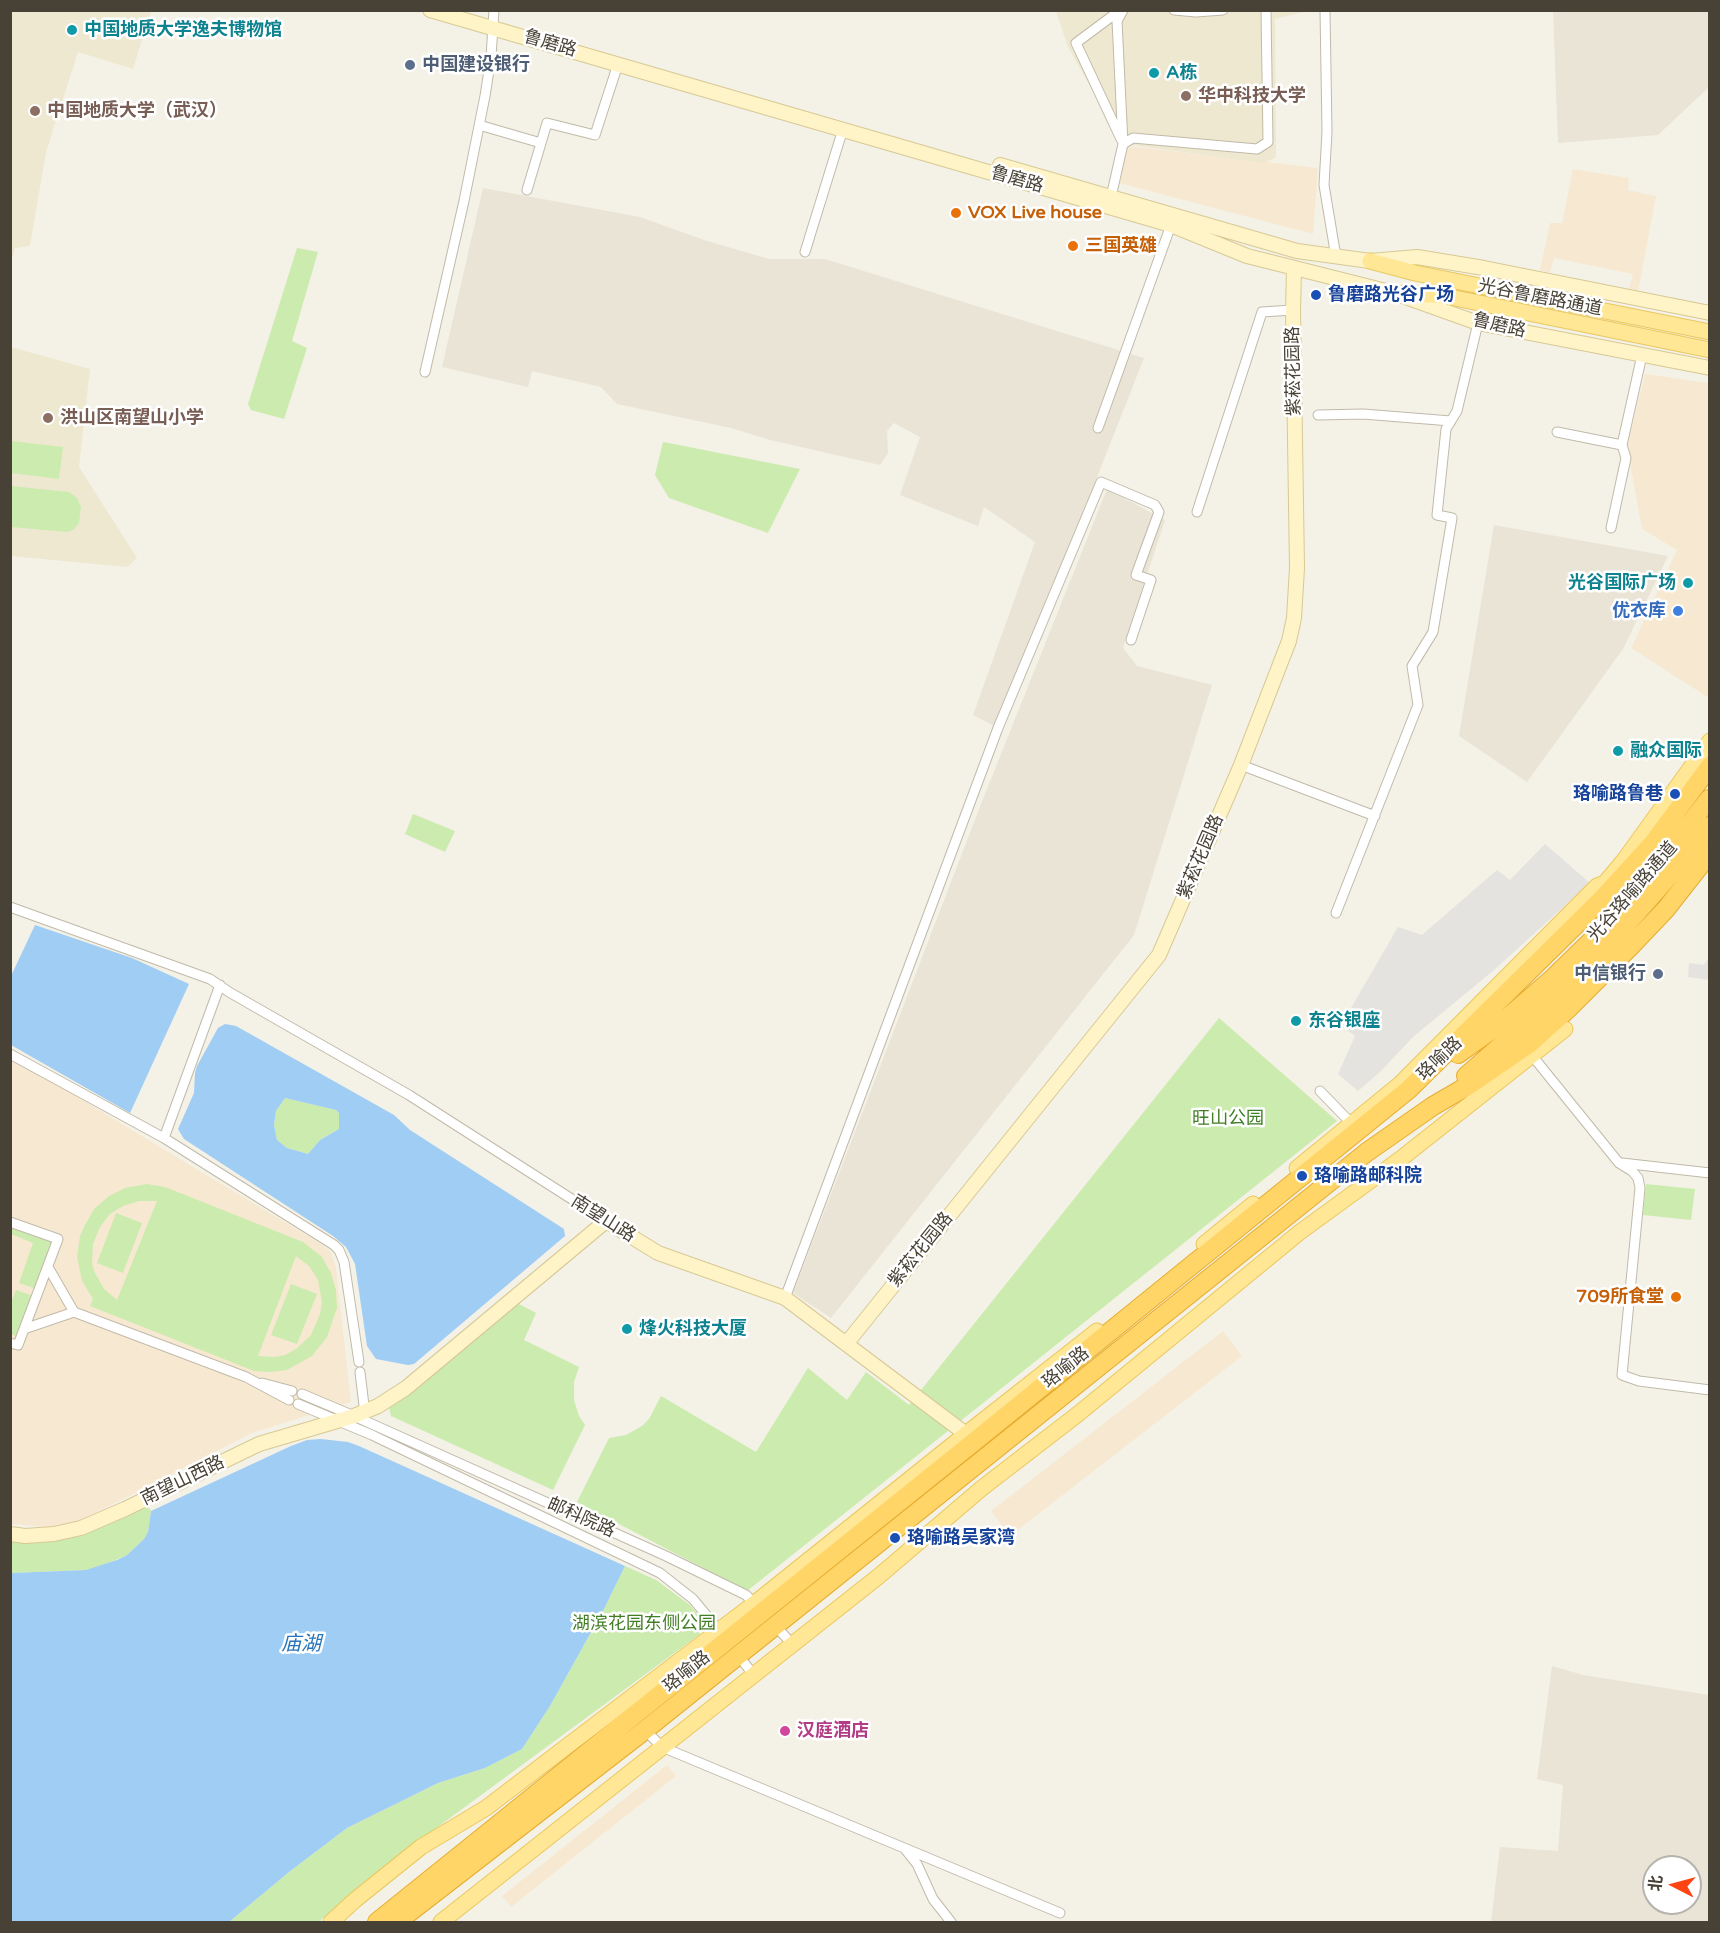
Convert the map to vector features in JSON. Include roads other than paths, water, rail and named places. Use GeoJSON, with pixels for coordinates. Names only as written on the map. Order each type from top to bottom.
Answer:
{"type":"FeatureCollection","features":[{"type":"Feature","properties":{"kind":"highway","name":"珞喻路"},"geometry":{"type":"LineString","coordinates":[[377,1923],[723,1635],[1355,1127],[1408,1090],[1601,900],[1653,843],[1710,766]]}},
{"type":"Feature","properties":{"kind":"highway","name":"光谷珞喻路通道"},"geometry":{"type":"LineString","coordinates":[[1408,1090],[1500,1024],[1575,957],[1634,895],[1709,799]]}},
{"type":"Feature","properties":{"kind":"highway","name":"光谷珞喻路通道"},"geometry":{"type":"LineString","coordinates":[[1433,1106],[1559,995],[1611,942],[1710,826]]}},
{"type":"Feature","properties":{"kind":"highway","name":"珞喻路"},"geometry":{"type":"LineString","coordinates":[[397,1923],[645,1730],[1367,1152],[1433,1106],[1528,1051],[1666,909],[1710,853]]}},
{"type":"Feature","properties":{"kind":"main road","name":"鲁磨路"},"geometry":{"type":"LineString","coordinates":[[430,10],[493,19],[618,64],[1171,225],[1247,256],[1394,293],[1478,322],[1710,368]]}},
{"type":"Feature","properties":{"kind":"main road","name":"鲁磨路"},"geometry":{"type":"LineString","coordinates":[[462,10],[1297,251],[1370,261],[1417,257],[1710,313]]}},
{"type":"Feature","properties":{"kind":"main road","name":"光谷鲁磨路通道"},"geometry":{"type":"LineString","coordinates":[[1370,261],[1415,273],[1710,332]]}},
{"type":"Feature","properties":{"kind":"main road","name":"紫菘花园路"},"geometry":{"type":"LineString","coordinates":[[846,1344],[1159,955],[1241,765],[1289,641],[1294,618],[1297,568],[1294,269]]}},
{"type":"Feature","properties":{"kind":"main road","name":"光谷鲁磨路通道"},"geometry":{"type":"LineString","coordinates":[[1394,293],[1445,296],[1710,350]]}},
{"type":"Feature","properties":{"kind":"main road"},"geometry":{"type":"LineString","coordinates":[[1355,1127],[1597,886],[1605,883],[1625,859],[1710,741]]}},
{"type":"Feature","properties":{"kind":"main road"},"geometry":{"type":"LineString","coordinates":[[441,1923],[879,1576],[982,1488],[1078,1414],[1300,1232],[1403,1157],[1528,1051],[1565,1029]]}},
{"type":"Feature","properties":{"kind":"main road","name":"南望山路"},"geometry":{"type":"LineString","coordinates":[[606,1221],[658,1253],[785,1298],[970,1437]]}},
{"type":"Feature","properties":{"kind":"main road","name":"南望山西路"},"geometry":{"type":"LineString","coordinates":[[10,1534],[25,1536],[54,1534],[81,1528],[259,1444],[338,1420],[362,1416],[406,1388],[606,1221]]}},
{"type":"Feature","properties":{"kind":"main road"},"geometry":{"type":"LineString","coordinates":[[331,1923],[355,1900],[421,1847],[486,1808],[723,1635]]}},
{"type":"Feature","properties":{"kind":"street"},"geometry":{"type":"LineString","coordinates":[[1122,10],[1076,43],[1123,144]]}},
{"type":"Feature","properties":{"kind":"street"},"geometry":{"type":"LineString","coordinates":[[1111,197],[1123,144],[1117,21],[1122,10]]}},
{"type":"Feature","properties":{"kind":"street"},"geometry":{"type":"LineString","coordinates":[[1174,10],[1196,12],[1223,10]]}},
{"type":"Feature","properties":{"kind":"street"},"geometry":{"type":"LineString","coordinates":[[1123,144],[1133,138],[1257,149],[1268,142],[1266,10]]}},
{"type":"Feature","properties":{"kind":"street"},"geometry":{"type":"LineString","coordinates":[[1325,10],[1327,132],[1324,185],[1335,257]]}},
{"type":"Feature","properties":{"kind":"street"},"geometry":{"type":"LineString","coordinates":[[425,372],[479,125],[491,57],[493,19]]}},
{"type":"Feature","properties":{"kind":"street"},"geometry":{"type":"LineString","coordinates":[[527,190],[547,123],[594,135],[618,64]]}},
{"type":"Feature","properties":{"kind":"street"},"geometry":{"type":"LineString","coordinates":[[479,125],[541,143]]}},
{"type":"Feature","properties":{"kind":"street"},"geometry":{"type":"LineString","coordinates":[[805,252],[843,129]]}},
{"type":"Feature","properties":{"kind":"street"},"geometry":{"type":"LineString","coordinates":[[1098,428],[1171,225]]}},
{"type":"Feature","properties":{"kind":"street"},"geometry":{"type":"LineString","coordinates":[[1197,512],[1262,312],[1293,310]]}},
{"type":"Feature","properties":{"kind":"street"},"geometry":{"type":"LineString","coordinates":[[1336,913],[1418,705],[1412,666],[1433,632],[1452,518],[1437,515],[1446,429],[1457,411],[1478,322]]}},
{"type":"Feature","properties":{"kind":"street"},"geometry":{"type":"LineString","coordinates":[[1611,528],[1626,458],[1622,445],[1641,355]]}},
{"type":"Feature","properties":{"kind":"street"},"geometry":{"type":"LineString","coordinates":[[1318,415],[1363,414],[1451,421]]}},
{"type":"Feature","properties":{"kind":"street"},"geometry":{"type":"LineString","coordinates":[[1557,432],[1622,445]]}},
{"type":"Feature","properties":{"kind":"street"},"geometry":{"type":"LineString","coordinates":[[785,1298],[998,728],[1101,482],[1155,505],[1159,512],[1136,575],[1151,580],[1131,640]]}},
{"type":"Feature","properties":{"kind":"street"},"geometry":{"type":"LineString","coordinates":[[1241,765],[1374,816]]}},
{"type":"Feature","properties":{"kind":"street","name":"南望山路"},"geometry":{"type":"LineString","coordinates":[[10,907],[210,978],[229,992],[409,1095],[606,1221]]}},
{"type":"Feature","properties":{"kind":"street"},"geometry":{"type":"LineString","coordinates":[[164,1138],[220,986]]}},
{"type":"Feature","properties":{"kind":"street"},"geometry":{"type":"LineString","coordinates":[[1528,1051],[1619,1163],[1638,1178],[1640,1188],[1622,1375],[1639,1381],[1710,1390]]}},
{"type":"Feature","properties":{"kind":"street"},"geometry":{"type":"LineString","coordinates":[[10,1054],[164,1138],[318,1234],[339,1250],[344,1262],[360,1367],[363,1431]]}},
{"type":"Feature","properties":{"kind":"street"},"geometry":{"type":"LineString","coordinates":[[1320,1091],[1355,1127]]}},
{"type":"Feature","properties":{"kind":"street"},"geometry":{"type":"LineString","coordinates":[[1619,1163],[1710,1173]]}},
{"type":"Feature","properties":{"kind":"street"},"geometry":{"type":"LineString","coordinates":[[10,1222],[58,1239],[18,1346],[10,1342]]}},
{"type":"Feature","properties":{"kind":"street"},"geometry":{"type":"LineString","coordinates":[[48,1267],[74,1312],[295,1397],[338,1420],[660,1574],[693,1599],[753,1674]]}},
{"type":"Feature","properties":{"kind":"street"},"geometry":{"type":"LineString","coordinates":[[24,1329],[74,1312]]}},
{"type":"Feature","properties":{"kind":"street","name":"邮科院路"},"geometry":{"type":"LineString","coordinates":[[295,1397],[362,1416],[731,1587],[759,1607],[792,1644]]}},
{"type":"Feature","properties":{"kind":"street"},"geometry":{"type":"LineString","coordinates":[[645,1730],[662,1747],[1060,1913]]}},
{"type":"Feature","properties":{"kind":"street"},"geometry":{"type":"LineString","coordinates":[[904,1848],[917,1864],[933,1899],[951,1923]]}},
{"type":"Feature","properties":{"kind":"water"},"geometry":{"type":"Polygon","coordinates":[[[35,925],[132,958],[189,984],[130,1113],[11,1045],[11,976],[35,925]]]}},
{"type":"Feature","properties":{"kind":"water"},"geometry":{"type":"Polygon","coordinates":[[[225,1024],[236,1026],[394,1115],[410,1130],[564,1229],[565,1236],[414,1364],[376,1359],[367,1346],[355,1264],[346,1247],[333,1236],[184,1139],[178,1129],[194,1093],[197,1066],[218,1028],[225,1024]],[[285,1098],[276,1111],[274,1125],[277,1140],[287,1148],[308,1154],[320,1140],[339,1129],[339,1113],[336,1110],[285,1098]]]}},
{"type":"Feature","properties":{"kind":"water","name":"庙湖"},"geometry":{"type":"Polygon","coordinates":[[[307,1440],[348,1442],[359,1446],[625,1566],[550,1706],[522,1749],[485,1768],[438,1783],[347,1828],[229,1922],[11,1922],[11,1573],[86,1570],[117,1560],[127,1555],[144,1539],[148,1532],[151,1511],[291,1446],[307,1440]]]}},
{"type":"Feature","properties":{"kind":"place","name":"中国地质大学逸夫博物馆"},"geometry":{"type":"Point","coordinates":[72,30]}},
{"type":"Feature","properties":{"kind":"place","name":"中国建设银行"},"geometry":{"type":"Point","coordinates":[410,65]}},
{"type":"Feature","properties":{"kind":"place","name":"A栋"},"geometry":{"type":"Point","coordinates":[1154,73]}},
{"type":"Feature","properties":{"kind":"place","name":"华中科技大学"},"geometry":{"type":"Point","coordinates":[1186,96]}},
{"type":"Feature","properties":{"kind":"place","name":"中国地质大学（武汉）"},"geometry":{"type":"Point","coordinates":[35,111]}},
{"type":"Feature","properties":{"kind":"place","name":"VOX Live house"},"geometry":{"type":"Point","coordinates":[956,213]}},
{"type":"Feature","properties":{"kind":"place","name":"三国英雄"},"geometry":{"type":"Point","coordinates":[1073,246]}},
{"type":"Feature","properties":{"kind":"place","name":"鲁磨路光谷广场"},"geometry":{"type":"Point","coordinates":[1316,295]}},
{"type":"Feature","properties":{"kind":"place","name":"洪山区南望山小学"},"geometry":{"type":"Point","coordinates":[48,418]}},
{"type":"Feature","properties":{"kind":"place","name":"光谷国际广场"},"geometry":{"type":"Point","coordinates":[1688,583]}},
{"type":"Feature","properties":{"kind":"place","name":"优衣库"},"geometry":{"type":"Point","coordinates":[1678,611]}},
{"type":"Feature","properties":{"kind":"place","name":"融众国际"},"geometry":{"type":"Point","coordinates":[1618,751]}},
{"type":"Feature","properties":{"kind":"place","name":"珞喻路鲁巷"},"geometry":{"type":"Point","coordinates":[1675,794]}},
{"type":"Feature","properties":{"kind":"place","name":"中信银行"},"geometry":{"type":"Point","coordinates":[1658,974]}},
{"type":"Feature","properties":{"kind":"place","name":"东谷银座"},"geometry":{"type":"Point","coordinates":[1296,1021]}},
{"type":"Feature","properties":{"kind":"place","name":"珞喻路邮科院"},"geometry":{"type":"Point","coordinates":[1302,1176]}},
{"type":"Feature","properties":{"kind":"place","name":"709所食堂"},"geometry":{"type":"Point","coordinates":[1676,1297]}},
{"type":"Feature","properties":{"kind":"place","name":"烽火科技大厦"},"geometry":{"type":"Point","coordinates":[627,1329]}},
{"type":"Feature","properties":{"kind":"place","name":"珞喻路吴家湾"},"geometry":{"type":"Point","coordinates":[895,1538]}},
{"type":"Feature","properties":{"kind":"place","name":"汉庭酒店"},"geometry":{"type":"Point","coordinates":[785,1731]}},
{"type":"Feature","properties":{"kind":"park label","name":"旺山公园"},"geometry":{"type":"Point","coordinates":[1228,1119]}},
{"type":"Feature","properties":{"kind":"park label","name":"湖滨花园东侧公园"},"geometry":{"type":"Point","coordinates":[644,1624]}}]}
